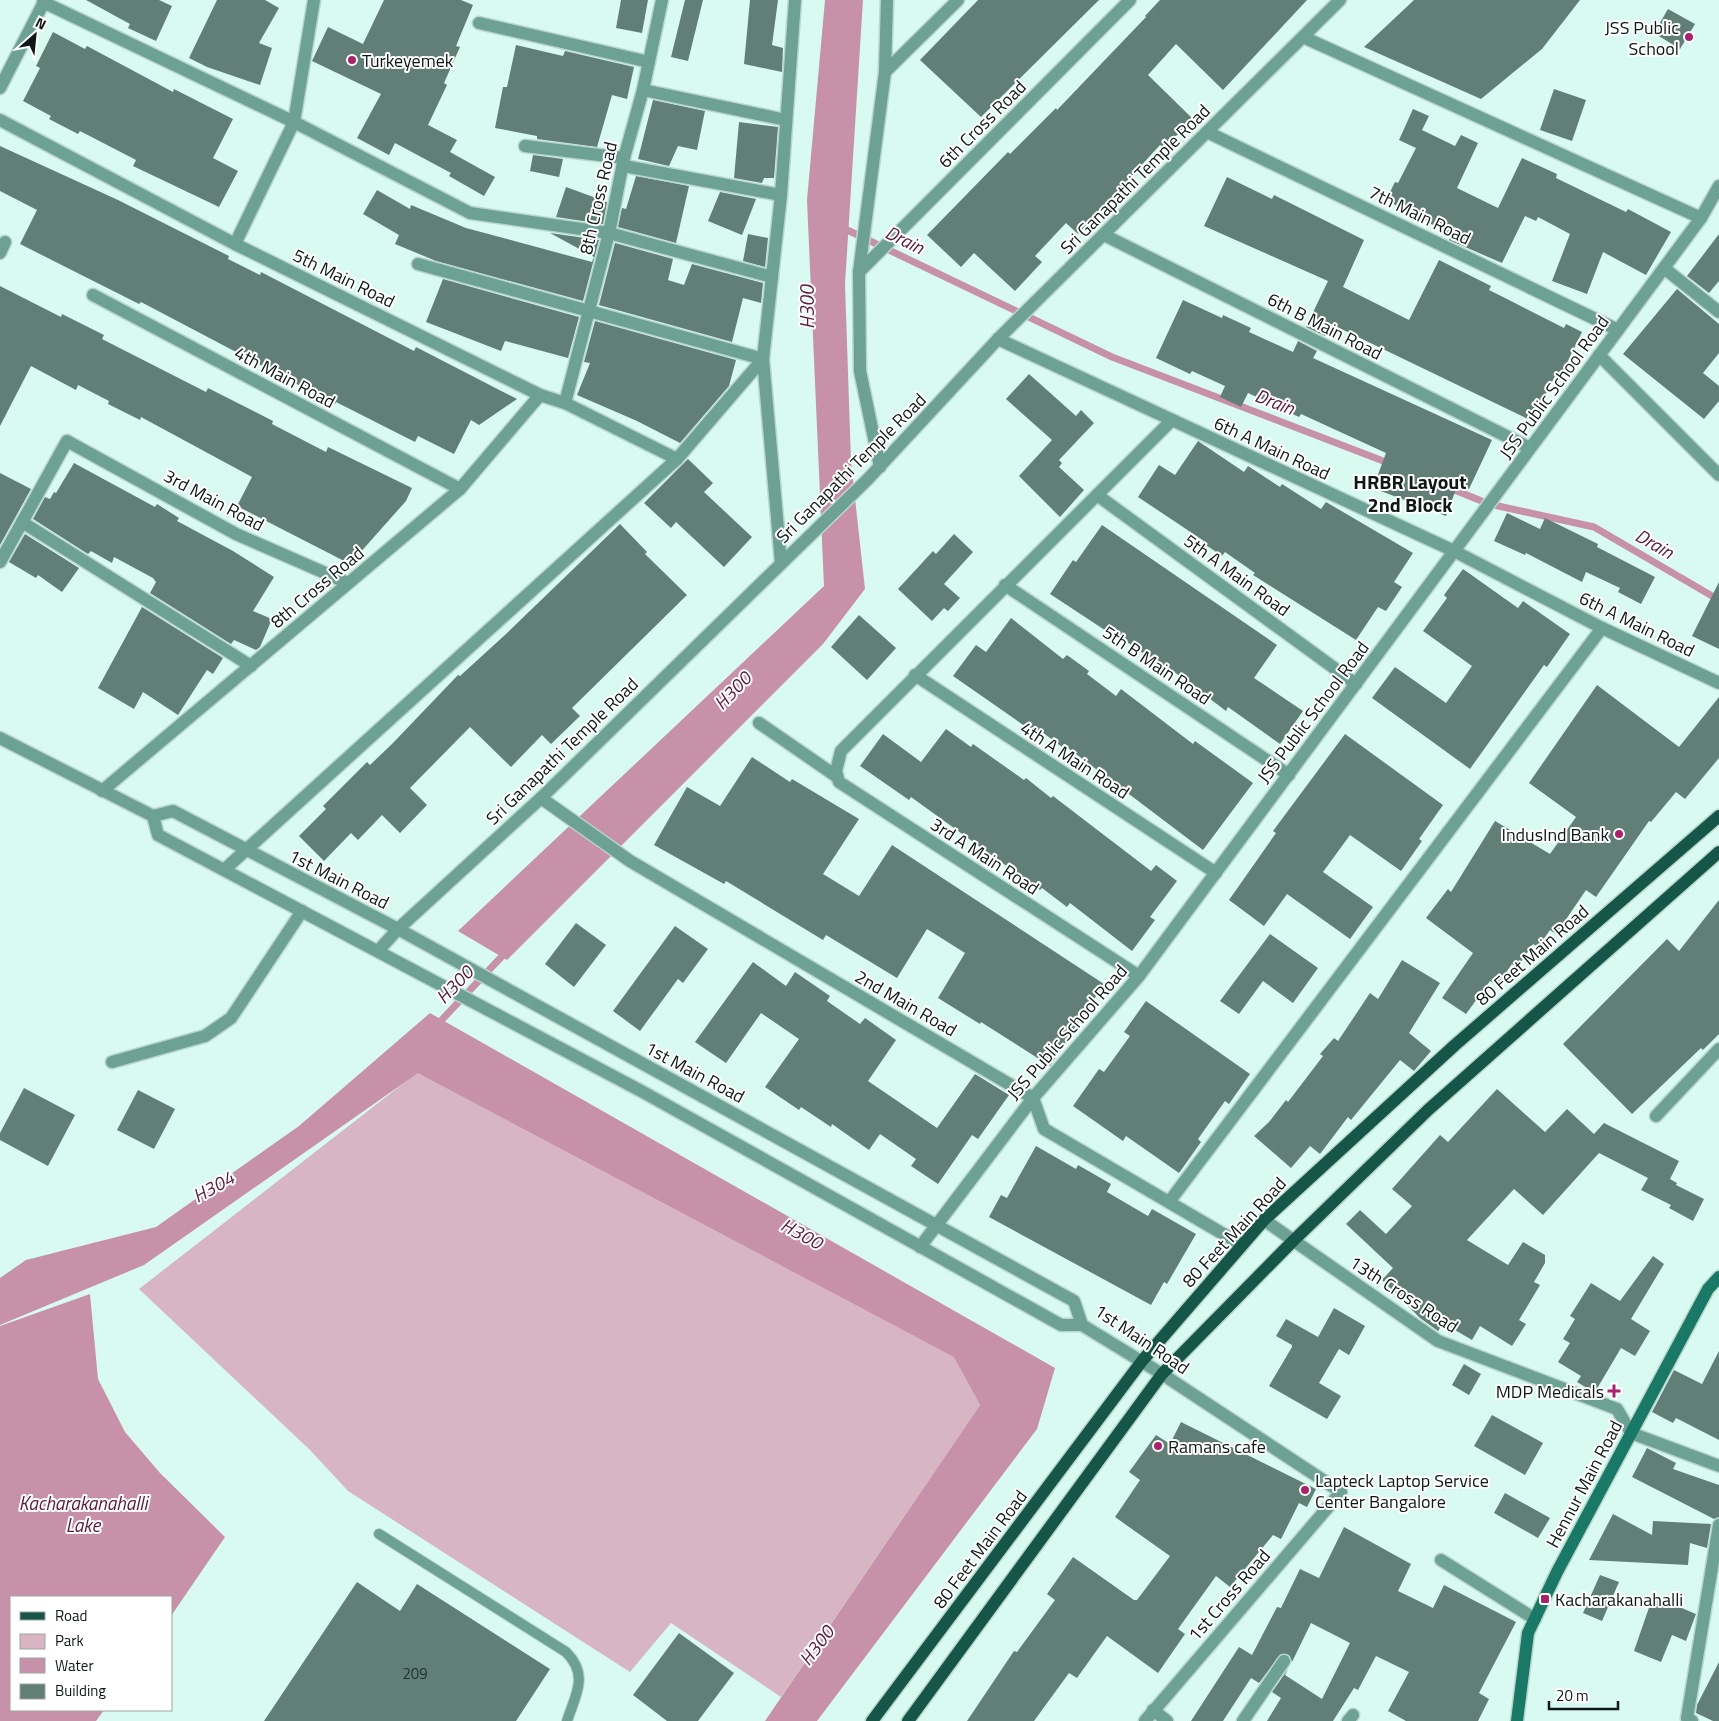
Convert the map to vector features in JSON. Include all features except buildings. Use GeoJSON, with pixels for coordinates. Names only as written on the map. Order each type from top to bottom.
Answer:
{"type":"FeatureCollection","features":[{"type":"Feature","properties":{"kind":"main road","name":"80 Feet Main Road"},"geometry":{"type":"LineString","coordinates":[[872,1721],[1142,1361],[1264,1220],[1455,1045],[1719,816]]}},
{"type":"Feature","properties":{"kind":"main road"},"geometry":{"type":"LineString","coordinates":[[908,1721],[1162,1374],[1293,1241],[1428,1110],[1719,852]]}},
{"type":"Feature","properties":{"kind":"main road","name":"Hennur Main Road"},"geometry":{"type":"LineString","coordinates":[[1517,1721],[1528,1633],[1708,1289],[1719,1277]]}},
{"type":"Feature","properties":{"kind":"street"},"geometry":{"type":"LineString","coordinates":[[235,244],[294,122],[314,0]]}},
{"type":"Feature","properties":{"kind":"street","name":"8th Cross Road"},"geometry":{"type":"LineString","coordinates":[[566,403],[609,233],[662,0]]}},
{"type":"Feature","properties":{"kind":"street"},"geometry":{"type":"LineString","coordinates":[[782,563],[762,359],[781,196],[795,0]]}},
{"type":"Feature","properties":{"kind":"street"},"geometry":{"type":"LineString","coordinates":[[880,467],[860,370],[859,272],[885,72],[887,0]]}},
{"type":"Feature","properties":{"kind":"street"},"geometry":{"type":"LineString","coordinates":[[885,72],[958,0]]}},
{"type":"Feature","properties":{"kind":"street","name":"6th Cross Road"},"geometry":{"type":"LineString","coordinates":[[859,272],[1130,0]]}},
{"type":"Feature","properties":{"kind":"street","name":"Sri Ganapathi Temple Road"},"geometry":{"type":"LineString","coordinates":[[378,951],[398,929],[541,798],[868,479],[998,339],[1340,0]]}},
{"type":"Feature","properties":{"kind":"street"},"geometry":{"type":"LineString","coordinates":[[0,88],[44,1],[294,122],[470,213],[609,233],[772,277]]}},
{"type":"Feature","properties":{"kind":"street"},"geometry":{"type":"LineString","coordinates":[[479,24],[649,62]]}},
{"type":"Feature","properties":{"kind":"street"},"geometry":{"type":"LineString","coordinates":[[1303,37],[1701,218]]}},
{"type":"Feature","properties":{"kind":"street"},"geometry":{"type":"LineString","coordinates":[[643,90],[786,120]]}},
{"type":"Feature","properties":{"kind":"street","name":"5th Main Road"},"geometry":{"type":"LineString","coordinates":[[0,120],[235,244],[540,395],[566,403],[677,460]]}},
{"type":"Feature","properties":{"kind":"street","name":"7th Main Road"},"geometry":{"type":"LineString","coordinates":[[1207,132],[1618,330]]}},
{"type":"Feature","properties":{"kind":"street"},"geometry":{"type":"LineString","coordinates":[[525,146],[624,162],[781,196]]}},
{"type":"Feature","properties":{"kind":"street","name":"JSS Public School Road"},"geometry":{"type":"LineString","coordinates":[[920,1247],[1033,1098],[1139,976],[1701,218],[1719,186]]}},
{"type":"Feature","properties":{"kind":"street","name":"6th B Main Road"},"geometry":{"type":"LineString","coordinates":[[1104,235],[1530,448]]}},
{"type":"Feature","properties":{"kind":"street"},"geometry":{"type":"LineString","coordinates":[[418,264],[588,313],[762,359]]}},
{"type":"Feature","properties":{"kind":"street"},"geometry":{"type":"LineString","coordinates":[[1664,268],[1719,312]]}},
{"type":"Feature","properties":{"kind":"street","name":"4th Main Road"},"geometry":{"type":"LineString","coordinates":[[93,295],[460,489]]}},
{"type":"Feature","properties":{"kind":"street","name":"6th A Main Road"},"geometry":{"type":"LineString","coordinates":[[998,339],[1454,551],[1602,628],[1719,684]]}},
{"type":"Feature","properties":{"kind":"street"},"geometry":{"type":"LineString","coordinates":[[1600,355],[1719,474]]}},
{"type":"Feature","properties":{"kind":"street"},"geometry":{"type":"LineString","coordinates":[[224,870],[677,460],[762,359]]}},
{"type":"Feature","properties":{"kind":"street","name":"8th Cross Road"},"geometry":{"type":"LineString","coordinates":[[102,791],[460,489],[540,395]]}},
{"type":"Feature","properties":{"kind":"street"},"geometry":{"type":"LineString","coordinates":[[836,776],[841,751],[1172,420]]}},
{"type":"Feature","properties":{"kind":"street","name":"3rd Main Road"},"geometry":{"type":"LineString","coordinates":[[22,522],[68,441],[236,534],[348,583]]}},
{"type":"Feature","properties":{"kind":"street","name":"5th A Main Road"},"geometry":{"type":"LineString","coordinates":[[1097,495],[1356,684]]}},
{"type":"Feature","properties":{"kind":"street"},"geometry":{"type":"LineString","coordinates":[[0,562],[22,522],[250,666]]}},
{"type":"Feature","properties":{"kind":"street","name":"5th B Main Road"},"geometry":{"type":"LineString","coordinates":[[1006,585],[1289,775]]}},
{"type":"Feature","properties":{"kind":"street"},"geometry":{"type":"LineString","coordinates":[[1169,1202],[1602,628]]}},
{"type":"Feature","properties":{"kind":"street","name":"4th A Main Road"},"geometry":{"type":"LineString","coordinates":[[915,675],[1216,873]]}},
{"type":"Feature","properties":{"kind":"street","name":"3rd A Main Road"},"geometry":{"type":"LineString","coordinates":[[759,723],[836,776],[839,782],[1139,976]]}},
{"type":"Feature","properties":{"kind":"street"},"geometry":{"type":"LineString","coordinates":[[0,738],[153,816],[158,835],[643,1092],[1061,1325],[1082,1325]]}},
{"type":"Feature","properties":{"kind":"street","name":"2nd Main Road"},"geometry":{"type":"LineString","coordinates":[[541,798],[630,861],[1033,1098]]}},
{"type":"Feature","properties":{"kind":"street","name":"1st Main Road"},"geometry":{"type":"LineString","coordinates":[[153,816],[173,811],[398,929],[516,996],[937,1224],[1074,1301],[1082,1325],[1142,1361],[1341,1492]]}},
{"type":"Feature","properties":{"kind":"street"},"geometry":{"type":"LineString","coordinates":[[112,1062],[205,1036],[219,1028],[231,1018],[302,911]]}},
{"type":"Feature","properties":{"kind":"street"},"geometry":{"type":"LineString","coordinates":[[1656,1116],[1719,1049]]}},
{"type":"Feature","properties":{"kind":"street"},"geometry":{"type":"LineString","coordinates":[[1033,1098],[1044,1129],[1242,1245]]}},
{"type":"Feature","properties":{"kind":"street","name":"13th Cross Road"},"geometry":{"type":"LineString","coordinates":[[1264,1220],[1438,1341],[1617,1409],[1631,1433]]}},
{"type":"Feature","properties":{"kind":"street"},"geometry":{"type":"LineString","coordinates":[[1631,1433],[1719,1466]]}},
{"type":"Feature","properties":{"kind":"street","name":"1st Cross Road"},"geometry":{"type":"LineString","coordinates":[[1144,1721],[1341,1492]]}},
{"type":"Feature","properties":{"kind":"street"},"geometry":{"type":"LineString","coordinates":[[1692,1721],[1687,1718],[1719,1525]]}},
{"type":"Feature","properties":{"kind":"street"},"geometry":{"type":"LineString","coordinates":[[1441,1560],[1535,1619]]}},
{"type":"Feature","properties":{"kind":"street"},"geometry":{"type":"LineString","coordinates":[[1243,1721],[1284,1661]]}},
{"type":"Feature","properties":{"kind":"street"},"geometry":{"type":"LineString","coordinates":[[1152,1710],[1167,1721]]}},
{"type":"Feature","properties":{"kind":"lane"},"geometry":{"type":"LineString","coordinates":[[379,1534],[570,1657],[579,1671],[580,1682],[567,1721]]}},
{"type":"Feature","properties":{"kind":"green space"},"geometry":{"type":"Polygon","coordinates":[[[418,1072],[954,1356],[980,1405],[781,1697],[671,1623],[630,1672],[348,1491],[310,1450],[139,1289],[418,1072]]]}},
{"type":"Feature","properties":{"kind":"water"},"geometry":{"type":"Polygon","coordinates":[[[825,0],[863,0],[845,284],[851,462],[865,589],[823,644],[507,960],[458,931],[824,586],[807,200],[825,0]]]}},
{"type":"Feature","properties":{"kind":"water"},"geometry":{"type":"Polygon","coordinates":[[[430,1013],[1055,1368],[1037,1429],[817,1721],[765,1721],[980,1405],[954,1357],[418,1073],[144,1265],[0,1325],[0,1278],[26,1260],[156,1227],[299,1126],[430,1013]]]}},
{"type":"Feature","properties":{"kind":"water","name":"Kacharakanahalli Lake"},"geometry":{"type":"Polygon","coordinates":[[[90,1294],[98,1379],[125,1432],[160,1473],[225,1537],[172,1615],[172,1596],[10,1596],[10,1711],[103,1711],[96,1721],[0,1721],[0,1326],[90,1294]]]}},
{"type":"Feature","properties":{"kind":"waterway","name":"Drain"},"geometry":{"type":"LineString","coordinates":[[841,227],[1112,357],[1391,464]]}},
{"type":"Feature","properties":{"kind":"waterway","name":"Drain"},"geometry":{"type":"LineString","coordinates":[[1447,487],[1489,504],[1594,527],[1719,600]]}},
{"type":"Feature","properties":{"kind":"waterway","name":"H300"},"geometry":{"type":"LineString","coordinates":[[435,1027],[507,951]]}},
{"type":"Feature","properties":{"kind":"place","name":"JSS Public School"},"geometry":{"type":"Point","coordinates":[1689,37]}},
{"type":"Feature","properties":{"kind":"place","name":"Turkeyemek"},"geometry":{"type":"Point","coordinates":[352,60]}},
{"type":"Feature","properties":{"kind":"place","name":"IndusInd Bank"},"geometry":{"type":"Point","coordinates":[1619,834]}},
{"type":"Feature","properties":{"kind":"place","name":"MDP Medicals"},"geometry":{"type":"Point","coordinates":[1614,1391]}},
{"type":"Feature","properties":{"kind":"place","name":"Ramans cafe"},"geometry":{"type":"Point","coordinates":[1158,1446]}},
{"type":"Feature","properties":{"kind":"place","name":"Lapteck Laptop Service Center Bangalore"},"geometry":{"type":"Point","coordinates":[1305,1490]}},
{"type":"Feature","properties":{"kind":"place","name":"Kacharakanahalli"},"geometry":{"type":"Point","coordinates":[1545,1599]}},
{"type":"Feature","properties":{"kind":"district","name":"HRBR Layout 2nd Block"},"geometry":{"type":"Point","coordinates":[1410,492]}},
{"type":"Feature","properties":{"kind":"water label","name":"H304"},"geometry":{"type":"Point","coordinates":[213,1186]}}]}
